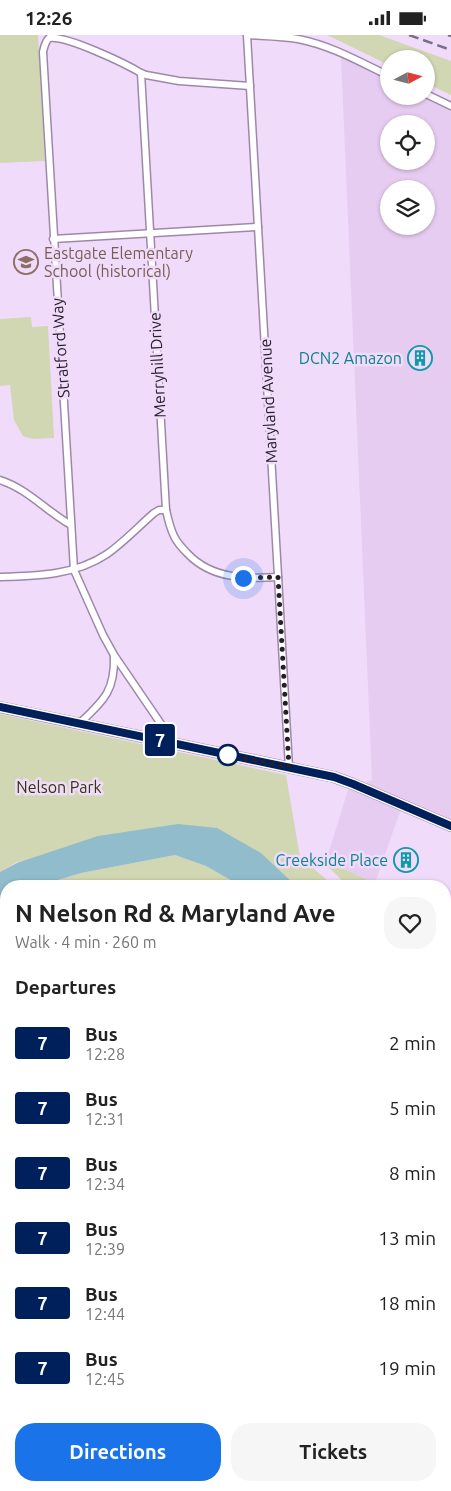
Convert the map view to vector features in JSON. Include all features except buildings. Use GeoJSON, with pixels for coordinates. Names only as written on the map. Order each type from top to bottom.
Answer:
{"type":"FeatureCollection","features":[{"type":"Feature","properties":{"kind":"main road"},"geometry":{"type":"LineString","coordinates":[[0,707],[334,777],[451,826]]}},
{"type":"Feature","properties":{"kind":"street"},"geometry":{"type":"LineString","coordinates":[[247,35],[297,39],[314,43],[380,72]]}},
{"type":"Feature","properties":{"kind":"street","name":"Maryland Avenue"},"geometry":{"type":"LineString","coordinates":[[247,35],[289,767]]}},
{"type":"Feature","properties":{"kind":"street","name":"Stratford Way"},"geometry":{"type":"LineString","coordinates":[[141,73],[97,47],[65,36],[56,36],[49,39],[44,45],[53,239],[74,570],[114,655],[175,743]]}},
{"type":"Feature","properties":{"kind":"street"},"geometry":{"type":"LineString","coordinates":[[141,73],[179,81],[250,86]]}},
{"type":"Feature","properties":{"kind":"street","name":"Merryhill Drive"},"geometry":{"type":"LineString","coordinates":[[141,73],[166,510],[174,537],[183,549],[200,564],[229,576],[278,577]]}},
{"type":"Feature","properties":{"kind":"street"},"geometry":{"type":"LineString","coordinates":[[435,98],[451,106]]}},
{"type":"Feature","properties":{"kind":"street"},"geometry":{"type":"LineString","coordinates":[[53,239],[258,227]]}},
{"type":"Feature","properties":{"kind":"street"},"geometry":{"type":"LineString","coordinates":[[0,480],[23,490],[70,525]]}},
{"type":"Feature","properties":{"kind":"street"},"geometry":{"type":"LineString","coordinates":[[0,577],[74,570],[94,562],[109,553],[154,513],[159,510],[166,510]]}},
{"type":"Feature","properties":{"kind":"street"},"geometry":{"type":"LineString","coordinates":[[80,723],[100,703],[110,688],[114,672],[114,655]]}},
{"type":"Feature","properties":{"kind":"shaded area"},"geometry":{"type":"Polygon","coordinates":[[[341,57],[380,76],[380,105],[435,105],[435,102],[451,109],[451,830],[401,809],[376,880],[368,880],[344,869],[325,864],[348,790],[372,780],[341,57]]]}},
{"type":"Feature","properties":{"kind":"green space"},"geometry":{"type":"Polygon","coordinates":[[[0,35],[38,35],[45,161],[0,163],[0,35]]]}},
{"type":"Feature","properties":{"kind":"green space"},"geometry":{"type":"Polygon","coordinates":[[[327,35],[379,35],[421,50],[380,50],[380,61],[327,35]]]}},
{"type":"Feature","properties":{"kind":"green space"},"geometry":{"type":"Polygon","coordinates":[[[435,55],[451,61],[451,95],[435,87],[435,55]]]}},
{"type":"Feature","properties":{"kind":"green space"},"geometry":{"type":"Polygon","coordinates":[[[31,317],[32,327],[48,326],[54,438],[33,439],[23,436],[14,420],[10,385],[0,386],[0,319],[31,317]]]}},
{"type":"Feature","properties":{"kind":"green space","name":"Nelson Park"},"geometry":{"type":"Polygon","coordinates":[[[0,714],[286,775],[300,857],[327,880],[276,880],[214,848],[17,862],[0,872],[0,714]]]}},
{"type":"Feature","properties":{"kind":"green space"},"geometry":{"type":"Polygon","coordinates":[[[175,855],[206,866],[230,880],[58,880],[81,873],[175,855]]]}},
{"type":"Feature","properties":{"kind":"green space"},"geometry":{"type":"Polygon","coordinates":[[[325,864],[344,869],[368,880],[342,880],[325,864]]]}},
{"type":"Feature","properties":{"kind":"water"},"geometry":{"type":"Polygon","coordinates":[[[178,824],[217,828],[261,853],[290,880],[230,880],[206,866],[175,855],[81,873],[58,880],[0,880],[0,872],[17,863],[98,836],[178,824]]]}},
{"type":"Feature","properties":{"kind":"railway"},"geometry":{"type":"LineString","coordinates":[[409,35],[451,50]]}},
{"type":"Feature","properties":{"kind":"bus line","name":"7"},"geometry":{"type":"LineString","coordinates":[[0,707],[334,777],[451,826]]}},
{"type":"Feature","properties":{"kind":"place","name":"Eastgate Elementary School (historical)"},"geometry":{"type":"Point","coordinates":[26,262]}},
{"type":"Feature","properties":{"kind":"place","name":"DCN2 Amazon"},"geometry":{"type":"Point","coordinates":[420,358]}},
{"type":"Feature","properties":{"kind":"place","name":"Creekside Place"},"geometry":{"type":"Point","coordinates":[406,860]}},
{"type":"Feature","properties":{"kind":"route"},"geometry":{"type":"LineString","coordinates":[[228,755],[289,767],[278,577],[243,578]]}}]}
